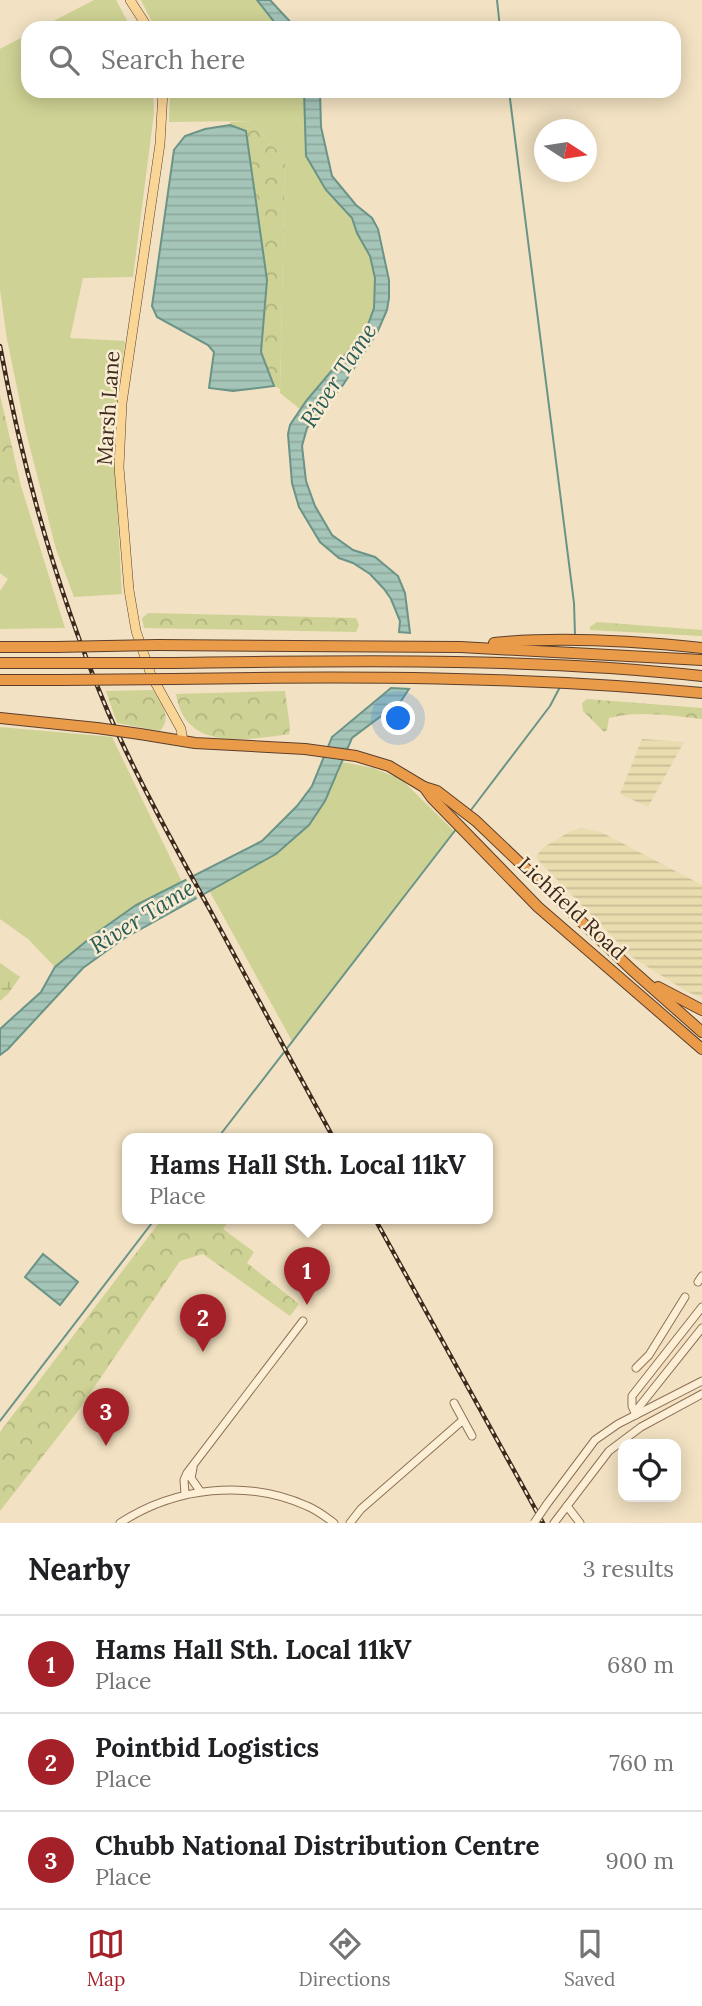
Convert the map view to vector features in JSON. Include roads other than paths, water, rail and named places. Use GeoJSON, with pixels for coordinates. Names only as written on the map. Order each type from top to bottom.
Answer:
{"type":"FeatureCollection","features":[{"type":"Feature","properties":{"kind":"highway"},"geometry":{"type":"LineString","coordinates":[[0,648],[157,645],[460,647],[527,640],[563,646],[702,648]]}},
{"type":"Feature","properties":{"kind":"highway"},"geometry":{"type":"LineString","coordinates":[[585,647],[702,660]]}},
{"type":"Feature","properties":{"kind":"highway"},"geometry":{"type":"LineString","coordinates":[[0,663],[413,662],[582,667],[702,676]]}},
{"type":"Feature","properties":{"kind":"highway"},"geometry":{"type":"LineString","coordinates":[[0,680],[418,677],[576,682],[702,693]]}},
{"type":"Feature","properties":{"kind":"highway"},"geometry":{"type":"LineString","coordinates":[[0,718],[178,740]]}},
{"type":"Feature","properties":{"kind":"highway","name":"Lichfield Road"},"geometry":{"type":"LineString","coordinates":[[178,740],[305,749],[356,757],[389,766],[424,787],[437,791],[461,807],[632,970],[702,1032]]}},
{"type":"Feature","properties":{"kind":"highway","name":"Lichfield Road"},"geometry":{"type":"LineString","coordinates":[[424,787],[538,907],[702,1049]]}},
{"type":"Feature","properties":{"kind":"highway"},"geometry":{"type":"LineString","coordinates":[[632,970],[667,993],[702,1010]]}},
{"type":"Feature","properties":{"kind":"main road"},"geometry":{"type":"LineString","coordinates":[[130,0],[144,21]]}},
{"type":"Feature","properties":{"kind":"main road","name":"Marsh Lane"},"geometry":{"type":"LineString","coordinates":[[163,98],[160,144],[122,403],[119,467],[133,621],[151,675],[181,729],[178,740]]}},
{"type":"Feature","properties":{"kind":"street"},"geometry":{"type":"LineString","coordinates":[[636,1368],[649,1355],[685,1297]]}},
{"type":"Feature","properties":{"kind":"street"},"geometry":{"type":"LineString","coordinates":[[635,1414],[632,1396],[702,1307]]}},
{"type":"Feature","properties":{"kind":"street"},"geometry":{"type":"LineString","coordinates":[[185,1494],[184,1480],[303,1321]]}},
{"type":"Feature","properties":{"kind":"street"},"geometry":{"type":"LineString","coordinates":[[635,1414],[702,1328]]}},
{"type":"Feature","properties":{"kind":"street"},"geometry":{"type":"LineString","coordinates":[[534,1523],[595,1440],[635,1414],[702,1381]]}},
{"type":"Feature","properties":{"kind":"street"},"geometry":{"type":"LineString","coordinates":[[555,1522],[609,1451],[641,1427],[702,1394]]}},
{"type":"Feature","properties":{"kind":"street"},"geometry":{"type":"LineString","coordinates":[[454,1403],[472,1436]]}},
{"type":"Feature","properties":{"kind":"street"},"geometry":{"type":"LineString","coordinates":[[351,1523],[361,1509],[463,1420]]}},
{"type":"Feature","properties":{"kind":"street"},"geometry":{"type":"LineString","coordinates":[[193,1467],[191,1478],[200,1491]]}},
{"type":"Feature","properties":{"kind":"street"},"geometry":{"type":"LineString","coordinates":[[121,1523],[137,1512],[185,1494],[200,1491],[246,1491],[282,1497],[309,1506],[334,1523]]}},
{"type":"Feature","properties":{"kind":"street"},"geometry":{"type":"LineString","coordinates":[[567,1506],[580,1523]]}},
{"type":"Feature","properties":{"kind":"water"},"geometry":{"type":"Polygon","coordinates":[[[257,0],[270,0],[290,21],[274,21],[257,0]]]}},
{"type":"Feature","properties":{"kind":"water","name":"River Tame"},"geometry":{"type":"Polygon","coordinates":[[[304,98],[320,98],[321,127],[332,176],[356,205],[372,218],[378,229],[389,280],[389,298],[377,333],[343,385],[307,428],[302,446],[306,481],[315,506],[332,535],[353,550],[375,557],[398,576],[405,593],[410,633],[399,632],[400,621],[391,599],[370,574],[339,558],[320,542],[299,507],[292,483],[288,434],[290,425],[306,401],[366,330],[374,308],[375,278],[370,256],[352,218],[326,190],[306,156],[304,98]]]}},
{"type":"Feature","properties":{"kind":"water"},"geometry":{"type":"Polygon","coordinates":[[[230,125],[246,131],[267,280],[261,352],[274,386],[233,391],[209,388],[214,352],[208,345],[157,317],[152,306],[174,150],[185,136],[230,125]]]}},
{"type":"Feature","properties":{"kind":"water","name":"River Tame"},"geometry":{"type":"Polygon","coordinates":[[[391,688],[409,689],[401,701],[352,738],[325,801],[309,825],[276,854],[123,939],[83,968],[0,1055],[0,1029],[41,992],[55,967],[136,905],[262,841],[297,806],[312,786],[332,737],[391,688]]]}},
{"type":"Feature","properties":{"kind":"water"},"geometry":{"type":"Polygon","coordinates":[[[43,1254],[78,1282],[60,1305],[25,1277],[43,1254]]]}},
{"type":"Feature","properties":{"kind":"waterway"},"geometry":{"type":"LineString","coordinates":[[497,0],[499,21]]}},
{"type":"Feature","properties":{"kind":"waterway"},"geometry":{"type":"LineString","coordinates":[[510,98],[574,603],[575,635]]}},
{"type":"Feature","properties":{"kind":"waterway"},"geometry":{"type":"LineString","coordinates":[[471,810],[550,706],[560,687]]}},
{"type":"Feature","properties":{"kind":"waterway"},"geometry":{"type":"LineString","coordinates":[[222,1133],[457,828]]}},
{"type":"Feature","properties":{"kind":"waterway"},"geometry":{"type":"LineString","coordinates":[[0,1421],[151,1224]]}},
{"type":"Feature","properties":{"kind":"railway"},"geometry":{"type":"LineString","coordinates":[[0,346],[44,532],[73,623],[108,712],[157,812],[331,1133]]}},
{"type":"Feature","properties":{"kind":"railway"},"geometry":{"type":"LineString","coordinates":[[378,1224],[543,1523]]}},
{"type":"Feature","properties":{"kind":"place","name":"Hams Hall Sth. Local 11kV"},"geometry":{"type":"Point","coordinates":[307,1305]}},
{"type":"Feature","properties":{"kind":"place","name":"Pointbid Logistics"},"geometry":{"type":"Point","coordinates":[203,1352]}},
{"type":"Feature","properties":{"kind":"place","name":"Chubb National Distribution Centre"},"geometry":{"type":"Point","coordinates":[106,1446]}}]}
